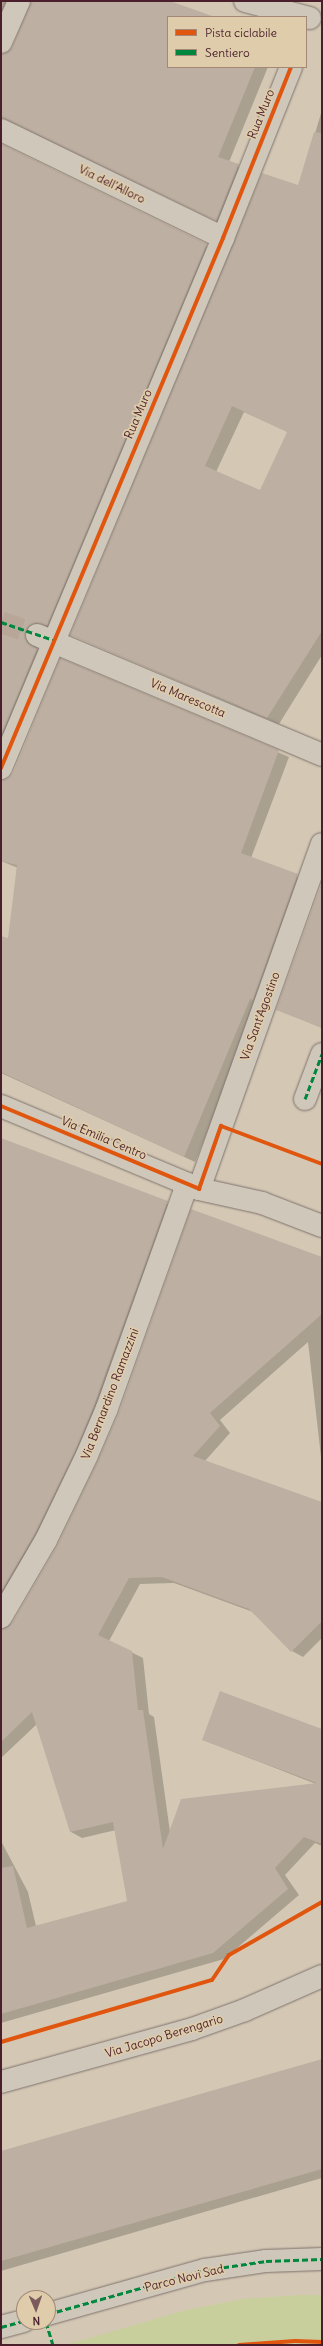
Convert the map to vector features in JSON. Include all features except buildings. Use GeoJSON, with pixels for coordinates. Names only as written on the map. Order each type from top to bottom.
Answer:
{"type":"FeatureCollection","features":[{"type":"Feature","properties":{"kind":"street"},"geometry":{"type":"LineString","coordinates":[[1,42],[19,1]]}},
{"type":"Feature","properties":{"kind":"street"},"geometry":{"type":"LineString","coordinates":[[245,1],[310,16]]}},
{"type":"Feature","properties":{"kind":"street","name":"Rua Muro"},"geometry":{"type":"LineString","coordinates":[[1,768],[46,637],[222,238],[291,68]]}},
{"type":"Feature","properties":{"kind":"street","name":"Via dell’Alloro"},"geometry":{"type":"LineString","coordinates":[[1,130],[222,238]]}},
{"type":"Feature","properties":{"kind":"street","name":"Via Marescotta"},"geometry":{"type":"LineString","coordinates":[[46,637],[322,755]]}},
{"type":"Feature","properties":{"kind":"street","name":"Via Sant'Agostino"},"geometry":{"type":"LineString","coordinates":[[193,1186],[221,1126],[322,844]]}},
{"type":"Feature","properties":{"kind":"street"},"geometry":{"type":"LineString","coordinates":[[305,1099],[322,1054]]}},
{"type":"Feature","properties":{"kind":"street","name":"Via Emilia Centro"},"geometry":{"type":"LineString","coordinates":[[1,1106],[193,1186],[262,1203],[322,1226]]}},
{"type":"Feature","properties":{"kind":"street","name":"Via Bernardino Ramazzini"},"geometry":{"type":"LineString","coordinates":[[1,1617],[46,1540],[87,1455],[107,1408],[193,1186]]}},
{"type":"Feature","properties":{"kind":"street","name":"Via Jacopo Berengario"},"geometry":{"type":"LineString","coordinates":[[1,2082],[192,2029],[245,2010],[322,1976]]}},
{"type":"Feature","properties":{"kind":"street","name":"Parco Novi Sad"},"geometry":{"type":"LineString","coordinates":[[56,2312],[206,2270],[266,2261],[322,2260]]}},
{"type":"Feature","properties":{"kind":"street"},"geometry":{"type":"LineString","coordinates":[[1,2327],[16,2323]]}},
{"type":"Feature","properties":{"kind":"green space"},"geometry":{"type":"Polygon","coordinates":[[[322,2295],[322,2345],[65,2345],[186,2310],[242,2299],[322,2295]]]}},
{"type":"Feature","properties":{"kind":"tunnel"},"geometry":{"type":"LineString","coordinates":[[1,622],[37,635]]}},
{"type":"Feature","properties":{"kind":"marked path"},"geometry":{"type":"LineString","coordinates":[[1,622],[54,640]]}},
{"type":"Feature","properties":{"kind":"marked path"},"geometry":{"type":"LineString","coordinates":[[305,1099],[322,1054]]}},
{"type":"Feature","properties":{"kind":"marked path"},"geometry":{"type":"LineString","coordinates":[[56,2312],[205,2270],[266,2261],[322,2259]]}},
{"type":"Feature","properties":{"kind":"marked path"},"geometry":{"type":"LineString","coordinates":[[1,2327],[16,2323]]}},
{"type":"Feature","properties":{"kind":"marked path"},"geometry":{"type":"LineString","coordinates":[[48,2330],[53,2345]]}},
{"type":"Feature","properties":{"kind":"cycle path"},"geometry":{"type":"LineString","coordinates":[[1,768],[223,238],[291,68]]}},
{"type":"Feature","properties":{"kind":"cycle path"},"geometry":{"type":"LineString","coordinates":[[1,1106],[199,1189],[221,1126],[322,1164]]}},
{"type":"Feature","properties":{"kind":"cycle path"},"geometry":{"type":"LineString","coordinates":[[1,2042],[212,1980],[229,1955],[322,1902]]}},
{"type":"Feature","properties":{"kind":"cycle path"},"geometry":{"type":"LineString","coordinates":[[239,2345],[295,2341],[322,2342]]}}]}
